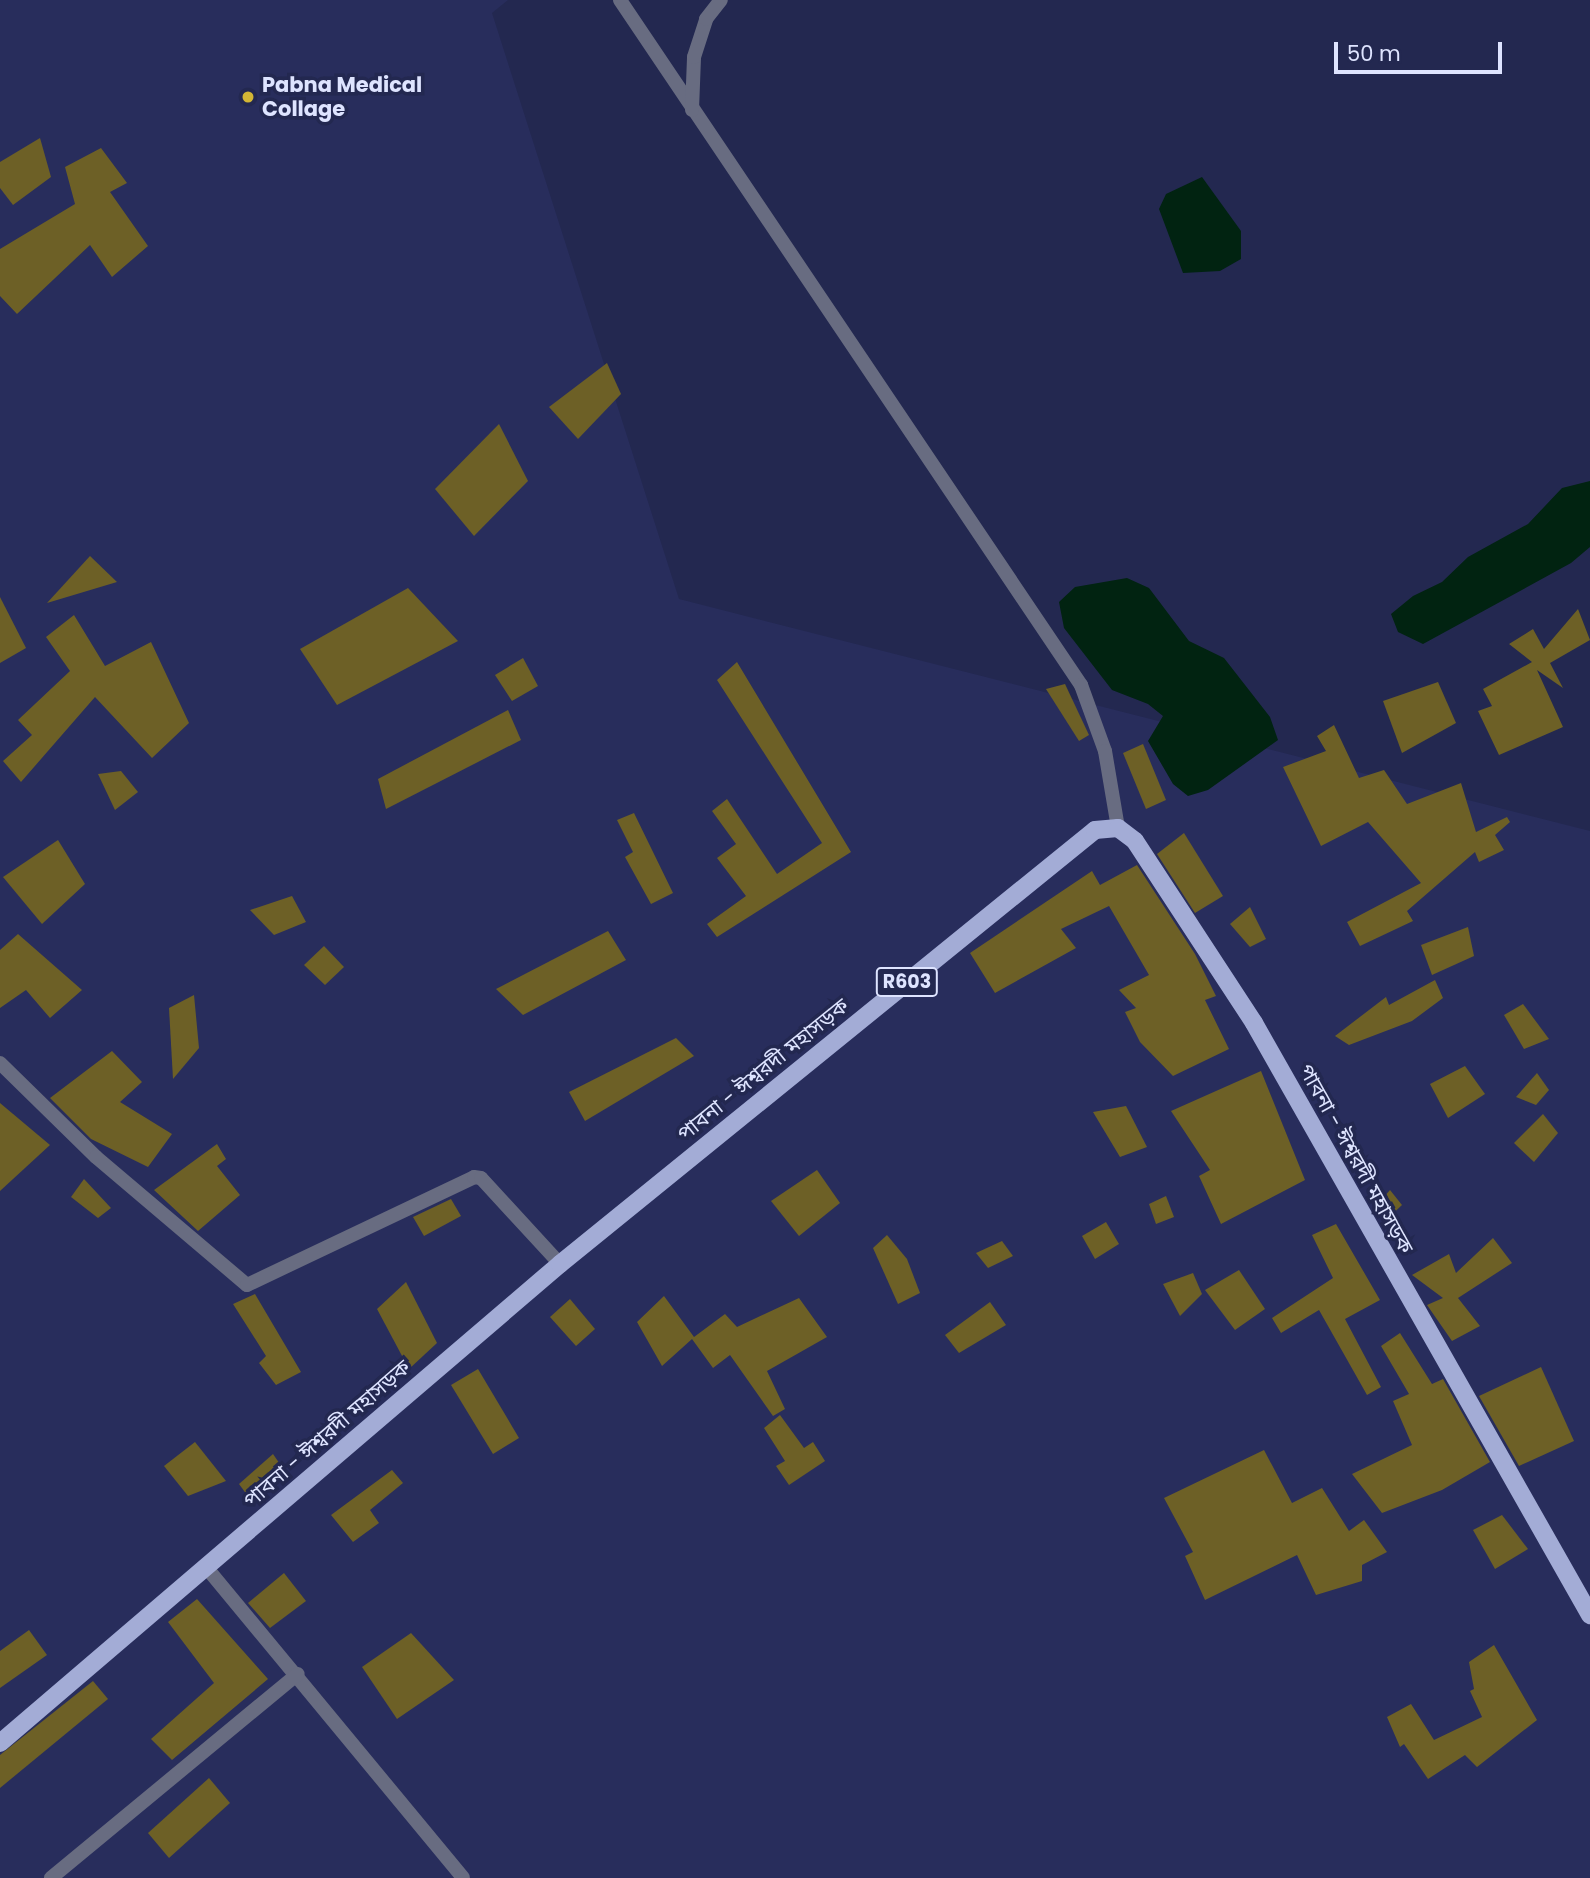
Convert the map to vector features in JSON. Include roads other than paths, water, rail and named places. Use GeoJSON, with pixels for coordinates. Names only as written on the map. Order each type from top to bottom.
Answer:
{"type":"FeatureCollection","features":[{"type":"Feature","properties":{"kind":"main road","name":"পাবনা - ঈশ্বরদী মহাসড়ক"},"geometry":{"type":"LineString","coordinates":[[0,1743],[560,1264],[1095,830],[1118,828],[1135,841],[1254,1023],[1590,1615]]}},
{"type":"Feature","properties":{"kind":"street"},"geometry":{"type":"LineString","coordinates":[[620,0],[1081,685],[1105,751],[1118,828]]}},
{"type":"Feature","properties":{"kind":"street"},"geometry":{"type":"LineString","coordinates":[[692,110],[694,57],[706,19],[721,0]]}},
{"type":"Feature","properties":{"kind":"street"},"geometry":{"type":"LineString","coordinates":[[0,1063],[96,1157],[247,1285],[474,1177],[481,1178],[560,1264]]}},
{"type":"Feature","properties":{"kind":"street"},"geometry":{"type":"LineString","coordinates":[[206,1567],[298,1674],[463,1878]]}},
{"type":"Feature","properties":{"kind":"street"},"geometry":{"type":"LineString","coordinates":[[51,1878],[298,1674]]}},
{"type":"Feature","properties":{"kind":"place","name":"Pabna Medical Collage"},"geometry":{"type":"Point","coordinates":[248,97]}}]}
